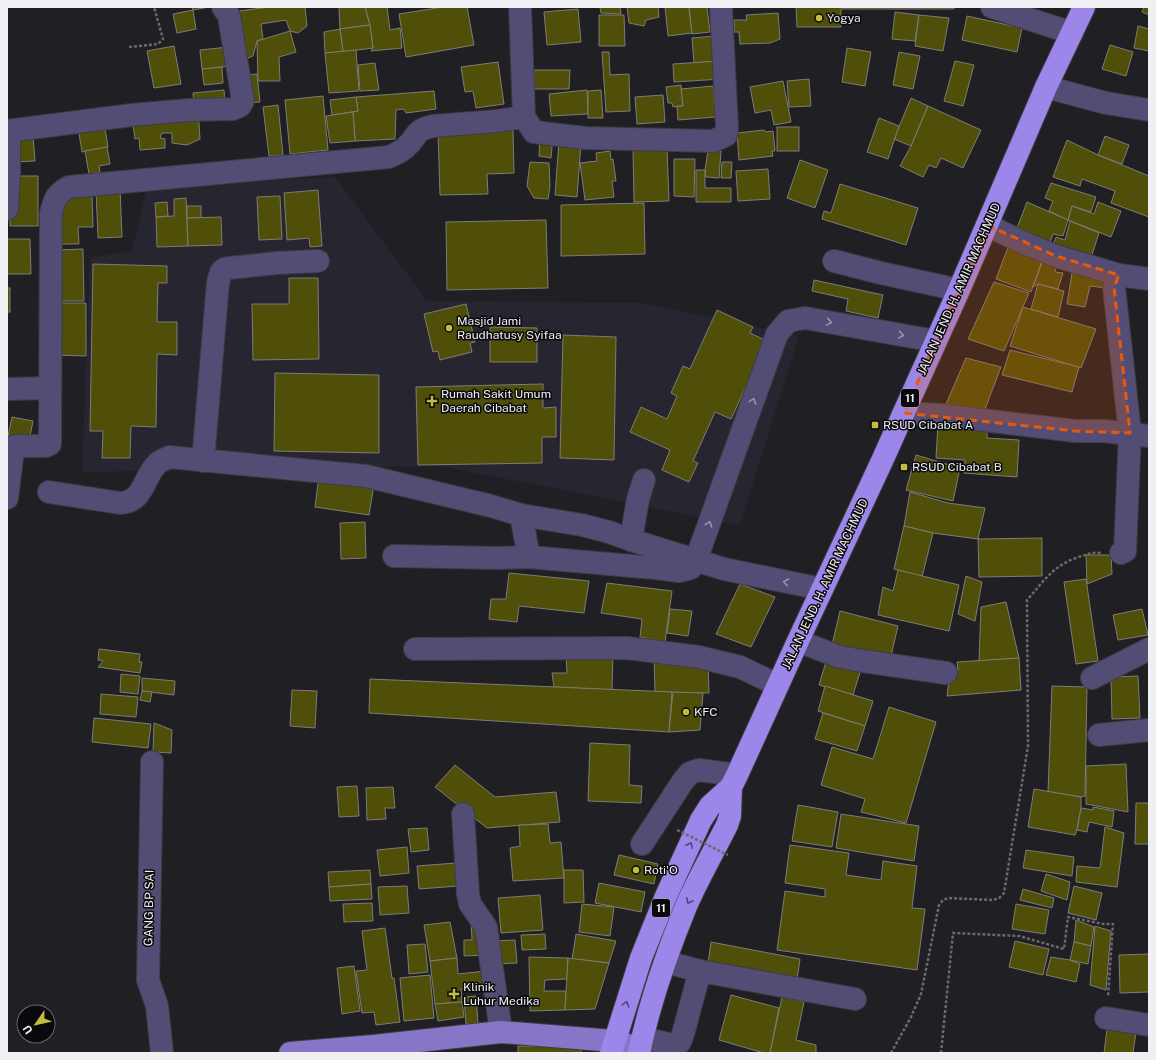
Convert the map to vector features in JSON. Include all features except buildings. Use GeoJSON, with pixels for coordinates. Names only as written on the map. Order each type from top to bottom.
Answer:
{"type":"FeatureCollection","features":[{"type":"Feature","properties":{"kind":"highway","name":"JALAN JEND. H. AMIR MACHMUD"},"geometry":{"type":"LineString","coordinates":[[641,1046],[666,962],[687,904],[730,816],[734,781],[904,413],[959,290],[1046,87],[1083,7]]}},
{"type":"Feature","properties":{"kind":"highway","name":"JALAN JEND. H. AMIR MACHMUD"},"geometry":{"type":"LineString","coordinates":[[612,1047],[641,958],[666,896],[701,820],[710,806],[734,781]]}},
{"type":"Feature","properties":{"kind":"main road"},"geometry":{"type":"LineString","coordinates":[[290,1053],[374,1050],[501,1032],[612,1047],[641,1046]]}},
{"type":"Feature","properties":{"kind":"street"},"geometry":{"type":"LineString","coordinates":[[7,209],[9,175],[8,131],[132,115],[189,110],[233,109],[240,106],[243,101],[228,16],[223,7]]}},
{"type":"Feature","properties":{"kind":"street"},"geometry":{"type":"LineString","coordinates":[[520,7],[524,117],[534,132],[585,138],[713,141],[726,135],[727,128],[721,7]]}},
{"type":"Feature","properties":{"kind":"street"},"geometry":{"type":"LineString","coordinates":[[992,7],[1072,33]]}},
{"type":"Feature","properties":{"kind":"street"},"geometry":{"type":"LineString","coordinates":[[1046,87],[1106,103],[1149,110]]}},
{"type":"Feature","properties":{"kind":"street"},"geometry":{"type":"LineString","coordinates":[[7,498],[13,450],[15,446],[46,446],[50,444],[51,214],[55,197],[64,189],[76,186],[388,157],[399,153],[407,147],[416,133],[424,128],[524,117]]}},
{"type":"Feature","properties":{"kind":"street"},"geometry":{"type":"LineString","coordinates":[[987,225],[1056,256],[1119,275],[1149,279]]}},
{"type":"Feature","properties":{"kind":"street"},"geometry":{"type":"LineString","coordinates":[[834,260],[881,273],[959,290]]}},
{"type":"Feature","properties":{"kind":"street"},"geometry":{"type":"LineString","coordinates":[[202,461],[218,282],[221,272],[224,269],[245,266],[318,261]]}},
{"type":"Feature","properties":{"kind":"street"},"geometry":{"type":"LineString","coordinates":[[1119,275],[1114,288],[1139,434],[1125,551],[1121,553]]}},
{"type":"Feature","properties":{"kind":"street"},"geometry":{"type":"LineString","coordinates":[[394,556],[498,558],[529,557],[679,571],[691,568],[696,560],[777,334],[788,321],[805,318],[936,341]]}},
{"type":"Feature","properties":{"kind":"street"},"geometry":{"type":"LineString","coordinates":[[7,389],[50,388]]}},
{"type":"Feature","properties":{"kind":"street"},"geometry":{"type":"LineString","coordinates":[[904,413],[940,415],[1075,431],[1103,431],[1139,434]]}},
{"type":"Feature","properties":{"kind":"street"},"geometry":{"type":"LineString","coordinates":[[49,492],[120,503],[127,502],[135,498],[157,464],[169,457],[366,476],[491,506],[521,515],[582,525],[744,573],[822,589]]}},
{"type":"Feature","properties":{"kind":"street"},"geometry":{"type":"LineString","coordinates":[[631,540],[638,499],[644,480]]}},
{"type":"Feature","properties":{"kind":"street"},"geometry":{"type":"LineString","coordinates":[[521,515],[529,557]]}},
{"type":"Feature","properties":{"kind":"street"},"geometry":{"type":"LineString","coordinates":[[798,641],[837,656],[946,673]]}},
{"type":"Feature","properties":{"kind":"street"},"geometry":{"type":"LineString","coordinates":[[415,649],[627,648],[699,657],[733,665],[778,685]]}},
{"type":"Feature","properties":{"kind":"street"},"geometry":{"type":"LineString","coordinates":[[1092,678],[1149,649]]}},
{"type":"Feature","properties":{"kind":"street"},"geometry":{"type":"LineString","coordinates":[[1099,735],[1149,730]]}},
{"type":"Feature","properties":{"kind":"street","name":"GANG BP SAI"},"geometry":{"type":"LineString","coordinates":[[152,762],[148,980],[157,1006],[162,1053]]}},
{"type":"Feature","properties":{"kind":"street"},"geometry":{"type":"LineString","coordinates":[[642,844],[683,781],[690,773],[699,770],[734,781]]}},
{"type":"Feature","properties":{"kind":"street"},"geometry":{"type":"LineString","coordinates":[[463,814],[468,894],[470,904],[486,926],[501,1032]]}},
{"type":"Feature","properties":{"kind":"street"},"geometry":{"type":"LineString","coordinates":[[666,962],[700,971],[854,999]]}},
{"type":"Feature","properties":{"kind":"street"},"geometry":{"type":"LineString","coordinates":[[641,1046],[673,1045],[680,1042],[684,1034],[700,971]]}},
{"type":"Feature","properties":{"kind":"street"},"geometry":{"type":"LineString","coordinates":[[1106,1018],[1149,1025]]}},
{"type":"Feature","properties":{"kind":"path"},"geometry":{"type":"LineString","coordinates":[[129,47],[158,44],[163,39],[154,7]]}},
{"type":"Feature","properties":{"kind":"path"},"geometry":{"type":"LineString","coordinates":[[891,1053],[911,1017],[921,994],[939,905],[943,900],[948,898],[993,900],[999,898],[1004,893],[1028,746],[1027,600],[1053,570],[1066,561],[1091,552],[1121,553]]}},
{"type":"Feature","properties":{"kind":"path"},"geometry":{"type":"LineString","coordinates":[[677,830],[728,855]]}},
{"type":"Feature","properties":{"kind":"path"},"geometry":{"type":"LineString","coordinates":[[940,1053],[953,933],[1019,936],[1064,949],[1068,916],[1103,924],[1113,924],[1106,1018]]}},
{"type":"Feature","properties":{"kind":"highlighted area"},"geometry":{"type":"Polygon","coordinates":[[[987,225],[1056,256],[1119,275],[1114,287],[1130,433],[1075,431],[904,413],[987,225]]]}},
{"type":"Feature","properties":{"kind":"shaded area","name":"Rumah Sakit Umum Daerah Cibabat"},"geometry":{"type":"Polygon","coordinates":[[[335,177],[427,301],[643,303],[799,336],[740,525],[440,466],[82,472],[90,257],[132,251],[147,187],[335,177]]]}},
{"type":"Feature","properties":{"kind":"place","name":"Yogya"},"geometry":{"type":"Point","coordinates":[819,18]}},
{"type":"Feature","properties":{"kind":"place","name":"Masjid Jami Raudhatusy Syifaa"},"geometry":{"type":"Point","coordinates":[449,328]}},
{"type":"Feature","properties":{"kind":"place","name":"Rumah Sakit Umum Daerah Cibabat"},"geometry":{"type":"Point","coordinates":[432,401]}},
{"type":"Feature","properties":{"kind":"place","name":"RSUD Cibabat A"},"geometry":{"type":"Point","coordinates":[875,425]}},
{"type":"Feature","properties":{"kind":"place","name":"RSUD Cibabat B"},"geometry":{"type":"Point","coordinates":[904,467]}},
{"type":"Feature","properties":{"kind":"place","name":"KFC"},"geometry":{"type":"Point","coordinates":[686,712]}},
{"type":"Feature","properties":{"kind":"place","name":"Roti'O"},"geometry":{"type":"Point","coordinates":[636,870]}},
{"type":"Feature","properties":{"kind":"place","name":"Klinik Luhur Medika"},"geometry":{"type":"Point","coordinates":[454,994]}}]}
